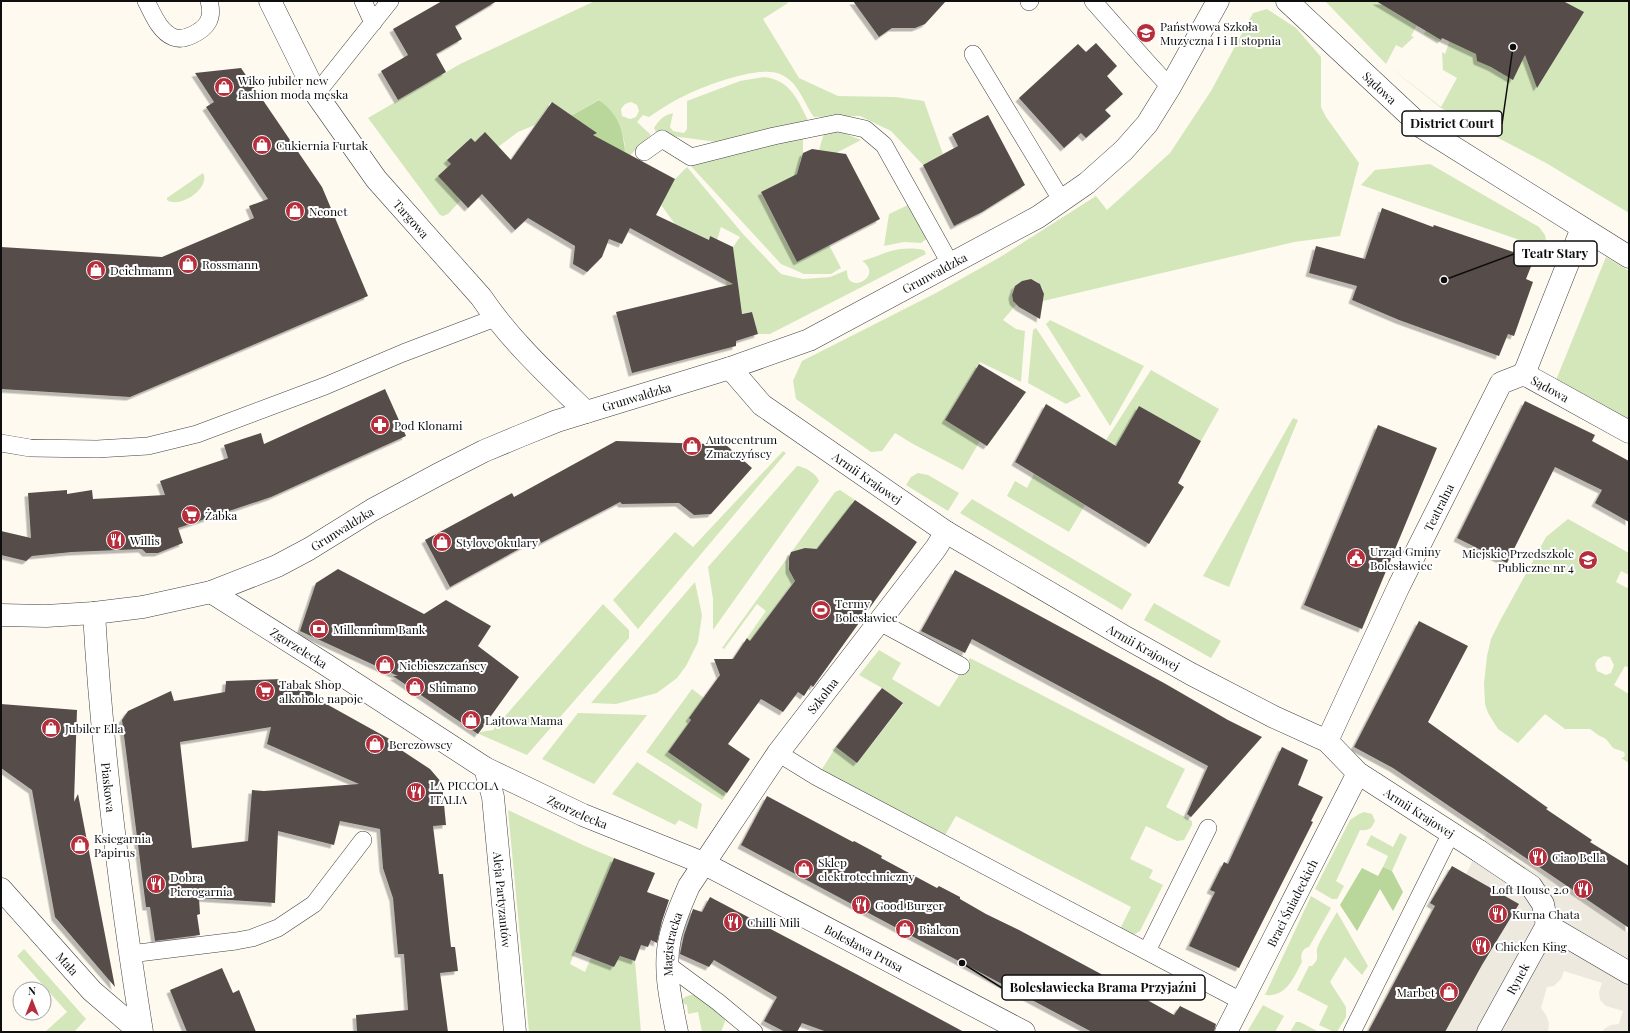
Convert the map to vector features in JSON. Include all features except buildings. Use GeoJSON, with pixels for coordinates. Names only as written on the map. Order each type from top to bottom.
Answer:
{"type":"FeatureCollection","features":[{"type":"Feature","properties":{"kind":"street","name":"Targowa"},"geometry":{"type":"LineString","coordinates":[[270,1],[316,94],[376,179],[481,297],[495,318],[537,365],[586,412]]}},
{"type":"Feature","properties":{"kind":"street","name":"Grunwaldzka"},"geometry":{"type":"LineString","coordinates":[[211,592],[277,566],[309,549],[372,510],[484,451],[557,421],[730,368],[809,340],[1038,217],[1087,183],[1124,150],[1147,124],[1170,87],[1218,1]]}},
{"type":"Feature","properties":{"kind":"street","name":"Sądowa"},"geometry":{"type":"LineString","coordinates":[[1287,1],[1423,128],[1629,257]]}},
{"type":"Feature","properties":{"kind":"street","name":"Sądowa"},"geometry":{"type":"LineString","coordinates":[[1582,228],[1524,374],[1629,432]]}},
{"type":"Feature","properties":{"kind":"street","name":"Armii Krajowej"},"geometry":{"type":"LineString","coordinates":[[730,368],[762,405],[946,532],[1184,670],[1274,718],[1327,741],[1358,773],[1531,886],[1543,904],[1546,925]]}},
{"type":"Feature","properties":{"kind":"street","name":"Teatralna"},"geometry":{"type":"LineString","coordinates":[[1327,741],[1398,586],[1501,383],[1524,374]]}},
{"type":"Feature","properties":{"kind":"street","name":"Szkolna"},"geometry":{"type":"LineString","coordinates":[[703,863],[778,753],[878,621],[936,548],[946,532]]}},
{"type":"Feature","properties":{"kind":"street"},"geometry":{"type":"LineString","coordinates":[[1,615],[46,616],[94,613],[143,607],[211,592]]}},
{"type":"Feature","properties":{"kind":"street","name":"Zgorzelecka"},"geometry":{"type":"LineString","coordinates":[[211,592],[326,664],[485,768],[583,815],[703,863]]}},
{"type":"Feature","properties":{"kind":"street","name":"Piaskowa"},"geometry":{"type":"LineString","coordinates":[[94,613],[98,694],[141,1032]]}},
{"type":"Feature","properties":{"kind":"street","name":"Aleja Partyzantów"},"geometry":{"type":"LineString","coordinates":[[485,768],[493,797],[514,1032]]}},
{"type":"Feature","properties":{"kind":"street","name":"Braci Śniadeckich"},"geometry":{"type":"LineString","coordinates":[[1227,1031],[1358,773]]}},
{"type":"Feature","properties":{"kind":"street","name":"Magistracka"},"geometry":{"type":"LineString","coordinates":[[677,1032],[669,994],[668,965],[670,938],[680,906],[689,886],[703,863]]}},
{"type":"Feature","properties":{"kind":"street","name":"Bolesława Prusa"},"geometry":{"type":"LineString","coordinates":[[703,863],[1024,1032]]}},
{"type":"Feature","properties":{"kind":"street","name":"Mała"},"geometry":{"type":"LineString","coordinates":[[1,889],[92,991],[141,1032]]}},
{"type":"Feature","properties":{"kind":"street"},"geometry":{"type":"LineString","coordinates":[[1546,925],[1629,973]]}},
{"type":"Feature","properties":{"kind":"street","name":"Rynek"},"geometry":{"type":"LineString","coordinates":[[1488,1032],[1546,925]]}},
{"type":"Feature","properties":{"kind":"lane"},"geometry":{"type":"LineString","coordinates":[[146,1],[164,31],[175,38],[188,37],[200,30],[208,22],[211,10],[209,1]]}},
{"type":"Feature","properties":{"kind":"lane"},"geometry":{"type":"LineString","coordinates":[[362,1],[373,23]]}},
{"type":"Feature","properties":{"kind":"lane"},"geometry":{"type":"LineString","coordinates":[[316,94],[390,1]]}},
{"type":"Feature","properties":{"kind":"lane"},"geometry":{"type":"LineString","coordinates":[[1093,1],[1170,87]]}},
{"type":"Feature","properties":{"kind":"lane"},"geometry":{"type":"LineString","coordinates":[[973,54],[1062,201]]}},
{"type":"Feature","properties":{"kind":"lane"},"geometry":{"type":"LineString","coordinates":[[644,152],[662,139],[691,157],[774,136],[838,123],[864,129],[884,145],[950,265]]}},
{"type":"Feature","properties":{"kind":"lane"},"geometry":{"type":"LineString","coordinates":[[1,443],[30,448],[97,449],[148,446],[197,434],[326,386],[403,353],[495,318]]}},
{"type":"Feature","properties":{"kind":"lane"},"geometry":{"type":"LineString","coordinates":[[878,621],[961,666]]}},
{"type":"Feature","properties":{"kind":"lane"},"geometry":{"type":"LineString","coordinates":[[778,753],[824,781],[1241,1001]]}},
{"type":"Feature","properties":{"kind":"lane"},"geometry":{"type":"LineString","coordinates":[[1147,951],[1208,828]]}},
{"type":"Feature","properties":{"kind":"lane"},"geometry":{"type":"LineString","coordinates":[[1352,1032],[1451,833]]}},
{"type":"Feature","properties":{"kind":"lane"},"geometry":{"type":"LineString","coordinates":[[130,954],[236,941],[252,938],[278,928],[314,904],[363,840]]}},
{"type":"Feature","properties":{"kind":"lane"},"geometry":{"type":"LineString","coordinates":[[668,965],[718,1002],[754,1032]]}},
{"type":"Feature","properties":{"kind":"green space"},"geometry":{"type":"Polygon","coordinates":[[[595,1],[787,1],[788,3],[763,19],[799,78],[838,96],[895,97],[924,101],[943,154],[923,165],[891,131],[860,116],[814,117],[792,82],[780,74],[759,72],[733,77],[707,86],[676,100],[649,117],[643,115],[637,122],[651,135],[623,162],[625,146],[622,132],[614,117],[607,107],[599,100],[600,99],[571,116],[551,102],[535,125],[518,132],[498,147],[486,133],[475,142],[471,138],[447,159],[451,164],[461,200],[448,214],[443,216],[440,215],[368,118],[460,64],[595,1]],[[631,102],[625,104],[621,109],[622,116],[630,119],[636,117],[639,111],[637,105],[631,102]]]}},
{"type":"Feature","properties":{"kind":"green space"},"geometry":{"type":"Polygon","coordinates":[[[1325,1],[1629,1],[1629,213],[1546,163],[1441,108],[1386,64],[1325,1]],[[1417,25],[1411,36],[1414,37],[1402,48],[1396,45],[1386,64],[1441,107],[1457,78],[1443,70],[1442,52],[1445,54],[1449,43],[1447,37],[1443,35],[1440,42],[1424,34],[1427,27],[1424,25],[1418,27],[1417,25]]]}},
{"type":"Feature","properties":{"kind":"green space"},"geometry":{"type":"Polygon","coordinates":[[[1267,9],[1296,28],[1321,57],[1321,107],[1326,117],[1359,163],[1340,236],[1294,242],[1043,301],[1043,290],[1039,283],[1033,280],[1025,280],[1018,284],[1013,289],[1012,296],[1016,305],[1003,320],[1016,329],[1025,331],[1021,382],[980,362],[945,420],[980,441],[963,470],[895,433],[882,451],[871,452],[796,399],[793,381],[802,361],[936,293],[1002,256],[1096,196],[1107,210],[1170,153],[1211,91],[1253,13],[1267,9]]]}},
{"type":"Feature","properties":{"kind":"green space"},"geometry":{"type":"Polygon","coordinates":[[[764,77],[781,82],[787,87],[797,99],[809,122],[717,142],[657,134],[654,128],[662,118],[673,113],[670,127],[673,131],[684,133],[687,129],[687,101],[740,81],[764,77]]]}},
{"type":"Feature","properties":{"kind":"green space"},"geometry":{"type":"Polygon","coordinates":[[[599,100],[611,111],[621,129],[625,153],[569,147],[571,116],[599,100]]]}},
{"type":"Feature","properties":{"kind":"green space"},"geometry":{"type":"Polygon","coordinates":[[[825,130],[836,130],[861,140],[823,160],[819,150],[825,130]]]}},
{"type":"Feature","properties":{"kind":"green space"},"geometry":{"type":"Polygon","coordinates":[[[803,136],[803,153],[800,161],[805,170],[761,193],[797,262],[829,245],[841,268],[831,274],[804,274],[781,264],[689,164],[803,136]]]}},
{"type":"Feature","properties":{"kind":"green space"},"geometry":{"type":"Polygon","coordinates":[[[1430,164],[1539,227],[1545,235],[1548,250],[1361,185],[1375,170],[1430,164]]]}},
{"type":"Feature","properties":{"kind":"green space"},"geometry":{"type":"Polygon","coordinates":[[[687,167],[743,234],[781,274],[803,279],[830,277],[847,270],[848,278],[852,282],[857,283],[867,278],[869,273],[868,267],[862,261],[898,249],[924,250],[926,254],[770,334],[758,334],[752,312],[732,315],[724,272],[736,271],[733,247],[740,237],[721,227],[717,240],[710,236],[709,240],[675,224],[661,205],[675,179],[687,167]]]}},
{"type":"Feature","properties":{"kind":"green space"},"geometry":{"type":"Polygon","coordinates":[[[203,173],[203,185],[193,196],[179,202],[167,200],[167,198],[203,173]]]}},
{"type":"Feature","properties":{"kind":"green space"},"geometry":{"type":"Polygon","coordinates":[[[908,205],[929,237],[921,243],[904,242],[884,246],[889,214],[908,205]]]}},
{"type":"Feature","properties":{"kind":"green space"},"geometry":{"type":"Polygon","coordinates":[[[1606,257],[1629,271],[1629,421],[1556,380],[1606,257]]]}},
{"type":"Feature","properties":{"kind":"green space"},"geometry":{"type":"Polygon","coordinates":[[[1050,320],[1144,366],[1110,426],[1046,324],[1050,320]]]}},
{"type":"Feature","properties":{"kind":"green space"},"geometry":{"type":"Polygon","coordinates":[[[1036,328],[1081,396],[1066,404],[1028,383],[1033,330],[1036,328]]]}},
{"type":"Feature","properties":{"kind":"green space"},"geometry":{"type":"Polygon","coordinates":[[[1151,370],[1219,409],[1201,441],[1139,406],[1117,446],[1106,440],[1151,370]]]}},
{"type":"Feature","properties":{"kind":"green space"},"geometry":{"type":"Polygon","coordinates":[[[1293,418],[1298,420],[1229,587],[1203,576],[1293,418]]]}},
{"type":"Feature","properties":{"kind":"green space"},"geometry":{"type":"Polygon","coordinates":[[[783,451],[786,453],[638,629],[613,600],[675,532],[693,547],[783,451]]]}},
{"type":"Feature","properties":{"kind":"green space"},"geometry":{"type":"Polygon","coordinates":[[[797,466],[810,471],[818,478],[819,481],[713,630],[713,599],[708,567],[797,466]]]}},
{"type":"Feature","properties":{"kind":"green space"},"geometry":{"type":"Polygon","coordinates":[[[918,473],[928,475],[959,493],[948,511],[906,485],[911,477],[918,473]]]}},
{"type":"Feature","properties":{"kind":"green space"},"geometry":{"type":"Polygon","coordinates":[[[1034,474],[1085,505],[1069,532],[1007,496],[1015,481],[1027,488],[1034,474]]]}},
{"type":"Feature","properties":{"kind":"green space"},"geometry":{"type":"Polygon","coordinates":[[[840,490],[855,500],[816,551],[801,549],[791,556],[788,561],[788,567],[796,579],[750,641],[747,638],[766,611],[757,604],[724,649],[722,648],[835,492],[840,490]]]}},
{"type":"Feature","properties":{"kind":"green space"},"geometry":{"type":"Polygon","coordinates":[[[972,499],[1132,594],[1122,610],[960,513],[972,499]]]}},
{"type":"Feature","properties":{"kind":"green space","name":"Miejskie Przedszkole Publiczne nr 4"},"geometry":{"type":"Polygon","coordinates":[[[1568,519],[1629,553],[1629,575],[1621,571],[1616,582],[1627,588],[1629,585],[1629,668],[1625,666],[1614,685],[1629,694],[1629,763],[1621,758],[1625,755],[1624,752],[1613,748],[1606,739],[1590,729],[1565,729],[1545,714],[1518,743],[1498,729],[1488,713],[1485,704],[1484,683],[1487,656],[1491,639],[1546,537],[1568,519]],[[1604,656],[1598,659],[1595,664],[1597,671],[1606,675],[1611,673],[1614,665],[1610,657],[1604,656]]]}},
{"type":"Feature","properties":{"kind":"green space"},"geometry":{"type":"Polygon","coordinates":[[[695,582],[702,615],[698,642],[686,666],[677,678],[657,693],[616,704],[591,703],[695,582]]]}},
{"type":"Feature","properties":{"kind":"green space"},"geometry":{"type":"Polygon","coordinates":[[[1154,603],[1221,641],[1211,658],[1144,620],[1154,603]]]}},
{"type":"Feature","properties":{"kind":"green space"},"geometry":{"type":"Polygon","coordinates":[[[603,604],[629,630],[629,638],[527,755],[479,734],[480,732],[493,730],[603,604]]]}},
{"type":"Feature","properties":{"kind":"green space"},"geometry":{"type":"Polygon","coordinates":[[[879,650],[901,663],[892,679],[939,707],[970,658],[1185,769],[1166,807],[1192,821],[1192,825],[1184,840],[1177,841],[1146,826],[1130,859],[1153,870],[1149,878],[1163,885],[1140,931],[1135,934],[1117,935],[1131,907],[956,816],[941,842],[817,777],[836,747],[857,763],[903,704],[882,688],[859,675],[879,650]]]}},
{"type":"Feature","properties":{"kind":"green space"},"geometry":{"type":"Polygon","coordinates":[[[692,689],[704,698],[689,718],[691,721],[668,752],[727,793],[722,800],[646,752],[692,689]]]}},
{"type":"Feature","properties":{"kind":"green space"},"geometry":{"type":"Polygon","coordinates":[[[578,713],[647,715],[594,784],[542,759],[578,713]]]}},
{"type":"Feature","properties":{"kind":"green space"},"geometry":{"type":"Polygon","coordinates":[[[637,762],[702,804],[697,829],[679,820],[675,825],[612,794],[637,762]]]}},
{"type":"Feature","properties":{"kind":"green space"},"geometry":{"type":"Polygon","coordinates":[[[508,810],[614,858],[570,964],[585,972],[591,958],[614,967],[620,956],[635,961],[641,1032],[529,1032],[508,810]]]}},
{"type":"Feature","properties":{"kind":"green space"},"geometry":{"type":"Polygon","coordinates":[[[1364,812],[1372,814],[1375,821],[1369,829],[1360,830],[1336,881],[1344,886],[1337,899],[1332,899],[1315,889],[1350,820],[1364,812]]]}},
{"type":"Feature","properties":{"kind":"green space"},"geometry":{"type":"Polygon","coordinates":[[[1400,833],[1407,837],[1392,871],[1383,867],[1388,856],[1366,845],[1371,835],[1393,847],[1400,833]]]}},
{"type":"Feature","properties":{"kind":"green space"},"geometry":{"type":"Polygon","coordinates":[[[1383,867],[1392,871],[1403,892],[1393,911],[1380,889],[1357,931],[1340,905],[1362,868],[1378,876],[1383,867]]]}},
{"type":"Feature","properties":{"kind":"green space"},"geometry":{"type":"Polygon","coordinates":[[[1311,896],[1331,908],[1309,947],[1303,951],[1301,955],[1302,962],[1292,980],[1284,990],[1279,993],[1265,995],[1311,896]]]}},
{"type":"Feature","properties":{"kind":"green space"},"geometry":{"type":"Polygon","coordinates":[[[1337,912],[1368,966],[1362,975],[1345,957],[1330,982],[1346,1007],[1346,1017],[1337,1032],[1334,1032],[1319,1025],[1328,1006],[1297,990],[1309,966],[1312,966],[1316,961],[1318,946],[1337,912]]]}},
{"type":"Feature","properties":{"kind":"green space"},"geometry":{"type":"Polygon","coordinates":[[[24,949],[86,1019],[74,1032],[45,1032],[67,1012],[52,995],[52,981],[39,981],[17,956],[24,949]]]}},
{"type":"Feature","properties":{"kind":"green space"},"geometry":{"type":"Polygon","coordinates":[[[698,995],[726,1019],[721,1032],[702,1032],[698,1012],[688,1014],[687,1005],[680,1002],[685,997],[698,995]]]}},
{"type":"Feature","properties":{"kind":"green space"},"geometry":{"type":"Polygon","coordinates":[[[1263,1005],[1284,1016],[1275,1032],[1247,1032],[1263,1005]]]}},
{"type":"Feature","properties":{"kind":"green space"},"geometry":{"type":"Polygon","coordinates":[[[1296,1022],[1300,1022],[1319,1032],[1290,1032],[1296,1022]]]}},
{"type":"Feature","properties":{"kind":"shaded area"},"geometry":{"type":"Polygon","coordinates":[[[1487,833],[1513,851],[1509,856],[1560,886],[1629,933],[1629,1032],[1603,1032],[1604,1029],[1611,1025],[1619,1024],[1623,1011],[1606,1006],[1600,1000],[1599,992],[1602,983],[1564,971],[1561,979],[1554,986],[1547,987],[1541,1008],[1549,1023],[1548,1031],[1551,1032],[1445,1032],[1518,904],[1466,874],[1487,833]]]}},
{"type":"Feature","properties":{"kind":"place","name":"Państwowa Szkoła Muzyczna I i II stopnia"},"geometry":{"type":"Point","coordinates":[1146,33]}},
{"type":"Feature","properties":{"kind":"place","name":"District Court"},"geometry":{"type":"Point","coordinates":[1513,47]}},
{"type":"Feature","properties":{"kind":"place","name":"Wiko jubiler new fashion moda męska"},"geometry":{"type":"Point","coordinates":[224,87]}},
{"type":"Feature","properties":{"kind":"place","name":"Cukiernia Furtak"},"geometry":{"type":"Point","coordinates":[262,145]}},
{"type":"Feature","properties":{"kind":"place","name":"Neonet"},"geometry":{"type":"Point","coordinates":[295,211]}},
{"type":"Feature","properties":{"kind":"place","name":"Rossmann"},"geometry":{"type":"Point","coordinates":[188,264]}},
{"type":"Feature","properties":{"kind":"place","name":"Deichmann"},"geometry":{"type":"Point","coordinates":[96,270]}},
{"type":"Feature","properties":{"kind":"place","name":"Teatr Stary"},"geometry":{"type":"Point","coordinates":[1444,280]}},
{"type":"Feature","properties":{"kind":"place","name":"Pod Klonami"},"geometry":{"type":"Point","coordinates":[380,425]}},
{"type":"Feature","properties":{"kind":"place","name":"Autocentrum Zmaczyńscy"},"geometry":{"type":"Point","coordinates":[692,446]}},
{"type":"Feature","properties":{"kind":"place","name":"Żabka"},"geometry":{"type":"Point","coordinates":[191,515]}},
{"type":"Feature","properties":{"kind":"place","name":"Willis"},"geometry":{"type":"Point","coordinates":[116,540]}},
{"type":"Feature","properties":{"kind":"place","name":"Stylove okulary"},"geometry":{"type":"Point","coordinates":[442,542]}},
{"type":"Feature","properties":{"kind":"place","name":"Urząd Gminy Bolesławiec"},"geometry":{"type":"Point","coordinates":[1356,558]}},
{"type":"Feature","properties":{"kind":"place","name":"Miejskie Przedszkole Publiczne nr 4"},"geometry":{"type":"Point","coordinates":[1588,560]}},
{"type":"Feature","properties":{"kind":"place","name":"Termy Bolesławiec"},"geometry":{"type":"Point","coordinates":[821,610]}},
{"type":"Feature","properties":{"kind":"place","name":"Millennium Bank"},"geometry":{"type":"Point","coordinates":[319,629]}},
{"type":"Feature","properties":{"kind":"place","name":"Niebieszczańscy"},"geometry":{"type":"Point","coordinates":[385,665]}},
{"type":"Feature","properties":{"kind":"place","name":"Shimano"},"geometry":{"type":"Point","coordinates":[415,687]}},
{"type":"Feature","properties":{"kind":"place","name":"Tabak Shop alkohole napoje"},"geometry":{"type":"Point","coordinates":[265,691]}},
{"type":"Feature","properties":{"kind":"place","name":"Lajtowa Mama"},"geometry":{"type":"Point","coordinates":[471,720]}},
{"type":"Feature","properties":{"kind":"place","name":"Jubiler Ella"},"geometry":{"type":"Point","coordinates":[51,728]}},
{"type":"Feature","properties":{"kind":"place","name":"Berezowscy"},"geometry":{"type":"Point","coordinates":[375,744]}},
{"type":"Feature","properties":{"kind":"place","name":"LA PICCOLA ITALIA"},"geometry":{"type":"Point","coordinates":[416,792]}},
{"type":"Feature","properties":{"kind":"place","name":"Ksiegarnia Papirus"},"geometry":{"type":"Point","coordinates":[80,845]}},
{"type":"Feature","properties":{"kind":"place","name":"Ciao Bella"},"geometry":{"type":"Point","coordinates":[1538,857]}},
{"type":"Feature","properties":{"kind":"place","name":"Sklep elektrotechniczny"},"geometry":{"type":"Point","coordinates":[804,869]}},
{"type":"Feature","properties":{"kind":"place","name":"Dobra Pierogarnia"},"geometry":{"type":"Point","coordinates":[156,884]}},
{"type":"Feature","properties":{"kind":"place","name":"Loft House 2.0"},"geometry":{"type":"Point","coordinates":[1583,889]}},
{"type":"Feature","properties":{"kind":"place","name":"Good Burger"},"geometry":{"type":"Point","coordinates":[861,905]}},
{"type":"Feature","properties":{"kind":"place","name":"Kurna Chata"},"geometry":{"type":"Point","coordinates":[1498,914]}},
{"type":"Feature","properties":{"kind":"place","name":"Chilli Mili"},"geometry":{"type":"Point","coordinates":[733,922]}},
{"type":"Feature","properties":{"kind":"place","name":"Bialcon"},"geometry":{"type":"Point","coordinates":[905,929]}},
{"type":"Feature","properties":{"kind":"place","name":"Chicken King"},"geometry":{"type":"Point","coordinates":[1481,946]}},
{"type":"Feature","properties":{"kind":"place","name":"Bolesławiecka Brama Przyjaźni"},"geometry":{"type":"Point","coordinates":[962,963]}},
{"type":"Feature","properties":{"kind":"place","name":"Marbet"},"geometry":{"type":"Point","coordinates":[1449,992]}}]}
